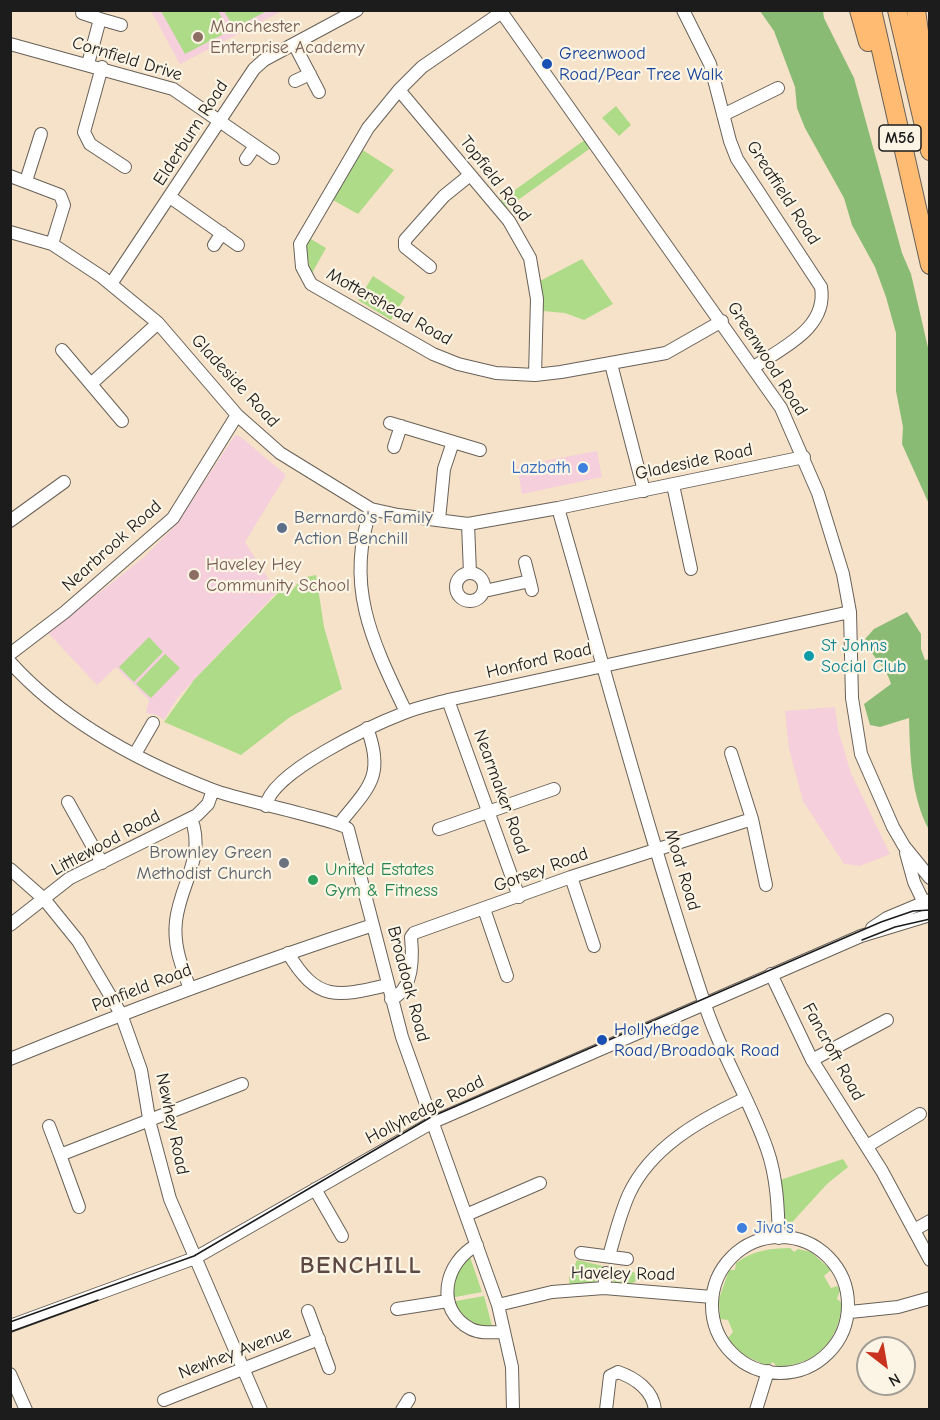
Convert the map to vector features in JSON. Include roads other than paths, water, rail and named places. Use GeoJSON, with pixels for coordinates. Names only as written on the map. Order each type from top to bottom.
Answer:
{"type":"FeatureCollection","features":[{"type":"Feature","properties":{"kind":"highway","name":"M56"},"geometry":{"type":"LineString","coordinates":[[859,10],[930,265]]}},
{"type":"Feature","properties":{"kind":"highway","name":"M56"},"geometry":{"type":"LineString","coordinates":[[872,10],[919,225]]}},
{"type":"Feature","properties":{"kind":"highway","name":"M56"},"geometry":{"type":"LineString","coordinates":[[897,10],[930,150]]}},
{"type":"Feature","properties":{"kind":"highway","name":"M56"},"geometry":{"type":"LineString","coordinates":[[916,10],[930,105]]}},
{"type":"Feature","properties":{"kind":"street","name":"Elderburn Road"},"geometry":{"type":"LineString","coordinates":[[111,284],[221,123],[254,69],[264,60],[357,10]]}},
{"type":"Feature","properties":{"kind":"street","name":"Greatfield Road"},"geometry":{"type":"LineString","coordinates":[[683,10],[710,64],[737,159],[814,274],[823,297],[822,308],[808,330],[754,367]]}},
{"type":"Feature","properties":{"kind":"street","name":"Mottershead Road"},"geometry":{"type":"LineString","coordinates":[[501,11],[422,67],[399,90],[368,128],[300,244],[299,256],[306,277],[311,284],[433,354],[458,364],[495,373],[535,375],[666,353],[722,321]]}},
{"type":"Feature","properties":{"kind":"street","name":"Greenwood Road"},"geometry":{"type":"LineString","coordinates":[[501,11],[722,321],[781,408],[804,458],[832,536],[850,612],[852,698],[861,754],[875,789],[904,846],[914,882],[926,900],[930,915]]}},
{"type":"Feature","properties":{"kind":"street"},"geometry":{"type":"LineString","coordinates":[[82,13],[122,25]]}},
{"type":"Feature","properties":{"kind":"street"},"geometry":{"type":"LineString","coordinates":[[88,64],[100,19]]}},
{"type":"Feature","properties":{"kind":"street","name":"Cornfield Drive"},"geometry":{"type":"LineString","coordinates":[[10,44],[173,89],[273,158]]}},
{"type":"Feature","properties":{"kind":"street"},"geometry":{"type":"LineString","coordinates":[[294,44],[319,92]]}},
{"type":"Feature","properties":{"kind":"street"},"geometry":{"type":"LineString","coordinates":[[102,68],[84,132],[90,144],[124,167]]}},
{"type":"Feature","properties":{"kind":"street"},"geometry":{"type":"LineString","coordinates":[[295,81],[310,74]]}},
{"type":"Feature","properties":{"kind":"street"},"geometry":{"type":"LineString","coordinates":[[723,115],[778,88]]}},
{"type":"Feature","properties":{"kind":"street","name":"Topfield Road"},"geometry":{"type":"LineString","coordinates":[[399,90],[508,221],[530,258],[537,299],[535,375]]}},
{"type":"Feature","properties":{"kind":"street"},"geometry":{"type":"LineString","coordinates":[[26,181],[41,134]]}},
{"type":"Feature","properties":{"kind":"street"},"geometry":{"type":"LineString","coordinates":[[246,159],[255,146]]}},
{"type":"Feature","properties":{"kind":"street"},"geometry":{"type":"LineString","coordinates":[[105,170],[112,159]]}},
{"type":"Feature","properties":{"kind":"street"},"geometry":{"type":"LineString","coordinates":[[430,267],[405,247],[405,240],[444,196],[470,175]]}},
{"type":"Feature","properties":{"kind":"street"},"geometry":{"type":"LineString","coordinates":[[10,176],[57,192],[63,200],[52,244]]}},
{"type":"Feature","properties":{"kind":"street"},"geometry":{"type":"LineString","coordinates":[[170,197],[238,245]]}},
{"type":"Feature","properties":{"kind":"street","name":"Gladeside Road"},"geometry":{"type":"LineString","coordinates":[[11,233],[52,244],[111,284],[158,323],[237,415],[280,453],[371,509],[468,524],[804,458]]}},
{"type":"Feature","properties":{"kind":"street"},"geometry":{"type":"LineString","coordinates":[[214,244],[222,233]]}},
{"type":"Feature","properties":{"kind":"street"},"geometry":{"type":"LineString","coordinates":[[91,384],[158,323]]}},
{"type":"Feature","properties":{"kind":"street"},"geometry":{"type":"LineString","coordinates":[[62,350],[122,421]]}},
{"type":"Feature","properties":{"kind":"street"},"geometry":{"type":"LineString","coordinates":[[611,364],[644,491]]}},
{"type":"Feature","properties":{"kind":"street","name":"Nearbrook Road"},"geometry":{"type":"LineString","coordinates":[[10,654],[65,612],[174,518],[237,415]]}},
{"type":"Feature","properties":{"kind":"street"},"geometry":{"type":"LineString","coordinates":[[394,447],[396,424],[480,450]]}},
{"type":"Feature","properties":{"kind":"street"},"geometry":{"type":"LineString","coordinates":[[439,520],[444,469],[453,442]]}},
{"type":"Feature","properties":{"kind":"street"},"geometry":{"type":"LineString","coordinates":[[10,521],[64,482]]}},
{"type":"Feature","properties":{"kind":"street"},"geometry":{"type":"LineString","coordinates":[[673,485],[691,569]]}},
{"type":"Feature","properties":{"kind":"street","name":"Moat Road"},"geometry":{"type":"LineString","coordinates":[[558,508],[704,1002],[720,1049],[767,1149],[772,1167],[779,1238]]}},
{"type":"Feature","properties":{"kind":"street"},"geometry":{"type":"LineString","coordinates":[[371,509],[362,535],[360,563],[364,608],[378,657],[406,712]]}},
{"type":"Feature","properties":{"kind":"street"},"geometry":{"type":"LineString","coordinates":[[468,524],[470,573]]}},
{"type":"Feature","properties":{"kind":"street"},"geometry":{"type":"LineString","coordinates":[[484,588],[476,600],[466,600],[459,595],[457,582],[463,575],[470,573],[479,576],[484,588],[489,591],[531,586],[525,562]]}},
{"type":"Feature","properties":{"kind":"street","name":"Honford Road"},"geometry":{"type":"LineString","coordinates":[[266,806],[274,788],[310,760],[367,728],[406,712],[448,700],[850,612]]}},
{"type":"Feature","properties":{"kind":"street"},"geometry":{"type":"LineString","coordinates":[[10,662],[60,708],[135,754],[213,790],[266,806],[340,823],[372,783],[376,752],[367,728]]}},
{"type":"Feature","properties":{"kind":"street","name":"Nearmaker Road"},"geometry":{"type":"LineString","coordinates":[[448,700],[519,897]]}},
{"type":"Feature","properties":{"kind":"street"},"geometry":{"type":"LineString","coordinates":[[135,754],[153,723]]}},
{"type":"Feature","properties":{"kind":"street"},"geometry":{"type":"LineString","coordinates":[[731,753],[752,819],[766,885]]}},
{"type":"Feature","properties":{"kind":"street"},"geometry":{"type":"LineString","coordinates":[[439,829],[554,789]]}},
{"type":"Feature","properties":{"kind":"street","name":"Littlewood Road"},"geometry":{"type":"LineString","coordinates":[[10,925],[70,878],[203,811],[213,790]]}},
{"type":"Feature","properties":{"kind":"street"},"geometry":{"type":"LineString","coordinates":[[69,802],[102,863]]}},
{"type":"Feature","properties":{"kind":"street"},"geometry":{"type":"LineString","coordinates":[[190,989],[176,949],[175,924],[180,900],[196,858],[197,832],[191,818]]}},
{"type":"Feature","properties":{"kind":"street","name":"Gorsey Road"},"geometry":{"type":"LineString","coordinates":[[392,999],[399,994],[411,969],[411,937],[414,933],[571,878],[752,819]]}},
{"type":"Feature","properties":{"kind":"street","name":"Broadoak Road"},"geometry":{"type":"LineString","coordinates":[[340,823],[350,833],[388,985],[416,1081],[433,1122],[498,1305],[512,1367],[513,1410]]}},
{"type":"Feature","properties":{"kind":"street","name":"Greenwood Road"},"geometry":{"type":"LineString","coordinates":[[904,846],[930,878]]}},
{"type":"Feature","properties":{"kind":"street","name":"Newhey Road"},"geometry":{"type":"LineString","coordinates":[[10,869],[44,899],[78,941],[121,1014],[141,1070],[150,1121],[170,1199],[261,1410]]}},
{"type":"Feature","properties":{"kind":"street"},"geometry":{"type":"LineString","coordinates":[[571,878],[594,946]]}},
{"type":"Feature","properties":{"kind":"street","name":"Hollyhedge Road"},"geometry":{"type":"LineString","coordinates":[[861,936],[887,918],[926,900]]}},
{"type":"Feature","properties":{"kind":"street"},"geometry":{"type":"LineString","coordinates":[[484,909],[507,976]]}},
{"type":"Feature","properties":{"kind":"street","name":"Hollyhedge Road"},"geometry":{"type":"LineString","coordinates":[[10,1326],[195,1258],[433,1122],[704,1002],[861,936],[930,915]]}},
{"type":"Feature","properties":{"kind":"street","name":"Panfield Road"},"geometry":{"type":"LineString","coordinates":[[10,1059],[121,1014],[288,953],[374,926]]}},
{"type":"Feature","properties":{"kind":"street"},"geometry":{"type":"LineString","coordinates":[[288,953],[300,975],[315,987],[330,993],[346,994],[388,985]]}},
{"type":"Feature","properties":{"kind":"street","name":"Fancroft Road"},"geometry":{"type":"LineString","coordinates":[[771,974],[812,1060],[867,1146],[930,1260]]}},
{"type":"Feature","properties":{"kind":"street"},"geometry":{"type":"LineString","coordinates":[[812,1060],[887,1020]]}},
{"type":"Feature","properties":{"kind":"street"},"geometry":{"type":"LineString","coordinates":[[60,1155],[242,1084]]}},
{"type":"Feature","properties":{"kind":"street"},"geometry":{"type":"LineString","coordinates":[[609,1256],[629,1192],[648,1167],[696,1122],[744,1099]]}},
{"type":"Feature","properties":{"kind":"street"},"geometry":{"type":"LineString","coordinates":[[867,1146],[920,1114]]}},
{"type":"Feature","properties":{"kind":"street"},"geometry":{"type":"LineString","coordinates":[[49,1126],[79,1207]]}},
{"type":"Feature","properties":{"kind":"street"},"geometry":{"type":"LineString","coordinates":[[466,1215],[540,1183]]}},
{"type":"Feature","properties":{"kind":"street"},"geometry":{"type":"LineString","coordinates":[[315,1189],[342,1236]]}},
{"type":"Feature","properties":{"kind":"street"},"geometry":{"type":"LineString","coordinates":[[914,1230],[930,1221]]}},
{"type":"Feature","properties":{"kind":"street"},"geometry":{"type":"LineString","coordinates":[[779,1238],[807,1244],[824,1255],[844,1283],[850,1312],[844,1331],[823,1358],[794,1371],[768,1371],[744,1362],[724,1344],[715,1324],[712,1297],[719,1274],[734,1255],[752,1244],[779,1238]]}},
{"type":"Feature","properties":{"kind":"street"},"geometry":{"type":"LineString","coordinates":[[477,1245],[453,1266],[448,1277],[448,1301],[459,1319],[471,1329],[480,1332],[504,1332]]}},
{"type":"Feature","properties":{"kind":"street"},"geometry":{"type":"LineString","coordinates":[[581,1252],[627,1260]]}},
{"type":"Feature","properties":{"kind":"street"},"geometry":{"type":"LineString","coordinates":[[603,1288],[606,1273]]}},
{"type":"Feature","properties":{"kind":"street","name":"Haveley Road"},"geometry":{"type":"LineString","coordinates":[[498,1305],[552,1292],[603,1288],[712,1297]]}},
{"type":"Feature","properties":{"kind":"street"},"geometry":{"type":"LineString","coordinates":[[850,1312],[898,1307],[930,1298]]}},
{"type":"Feature","properties":{"kind":"street"},"geometry":{"type":"LineString","coordinates":[[397,1310],[448,1301]]}},
{"type":"Feature","properties":{"kind":"street"},"geometry":{"type":"LineString","coordinates":[[308,1311],[329,1368]]}},
{"type":"Feature","properties":{"kind":"street","name":"Newhey Avenue"},"geometry":{"type":"LineString","coordinates":[[164,1400],[318,1340]]}},
{"type":"Feature","properties":{"kind":"street"},"geometry":{"type":"LineString","coordinates":[[756,1410],[768,1371]]}},
{"type":"Feature","properties":{"kind":"street"},"geometry":{"type":"LineString","coordinates":[[606,1410],[607,1382],[610,1376],[618,1372],[631,1377],[645,1387],[656,1410]]}},
{"type":"Feature","properties":{"kind":"street"},"geometry":{"type":"LineString","coordinates":[[10,1374],[26,1410]]}},
{"type":"Feature","properties":{"kind":"tram line"},"geometry":{"type":"LineString","coordinates":[[10,1322],[194,1256],[431,1117],[881,922],[913,911],[930,910]]}},
{"type":"Feature","properties":{"kind":"tram line"},"geometry":{"type":"LineString","coordinates":[[862,940],[895,927],[930,919]]}},
{"type":"Feature","properties":{"kind":"tram line"},"geometry":{"type":"LineString","coordinates":[[10,1332],[98,1300]]}},
{"type":"Feature","properties":{"kind":"place","name":"Manchester Enterprise Academy"},"geometry":{"type":"Point","coordinates":[198,37]}},
{"type":"Feature","properties":{"kind":"place","name":"Greenwood Road/Pear Tree Walk"},"geometry":{"type":"Point","coordinates":[547,64]}},
{"type":"Feature","properties":{"kind":"place","name":"Lazbath"},"geometry":{"type":"Point","coordinates":[583,468]}},
{"type":"Feature","properties":{"kind":"place","name":"Bernardo's Family Action Benchill"},"geometry":{"type":"Point","coordinates":[282,528]}},
{"type":"Feature","properties":{"kind":"place","name":"Haveley Hey Community School"},"geometry":{"type":"Point","coordinates":[194,575]}},
{"type":"Feature","properties":{"kind":"place","name":"St Johns Social Club"},"geometry":{"type":"Point","coordinates":[809,656]}},
{"type":"Feature","properties":{"kind":"place","name":"Brownley Green Methodist Church"},"geometry":{"type":"Point","coordinates":[284,863]}},
{"type":"Feature","properties":{"kind":"place","name":"United Estates Gym & Fitness"},"geometry":{"type":"Point","coordinates":[313,880]}},
{"type":"Feature","properties":{"kind":"place","name":"Hollyhedge Road/Broadoak Road"},"geometry":{"type":"Point","coordinates":[602,1040]}},
{"type":"Feature","properties":{"kind":"place","name":"Jiva's"},"geometry":{"type":"Point","coordinates":[742,1228]}},
{"type":"Feature","properties":{"kind":"district","name":"BENCHILL"},"geometry":{"type":"Point","coordinates":[361,1266]}}]}
